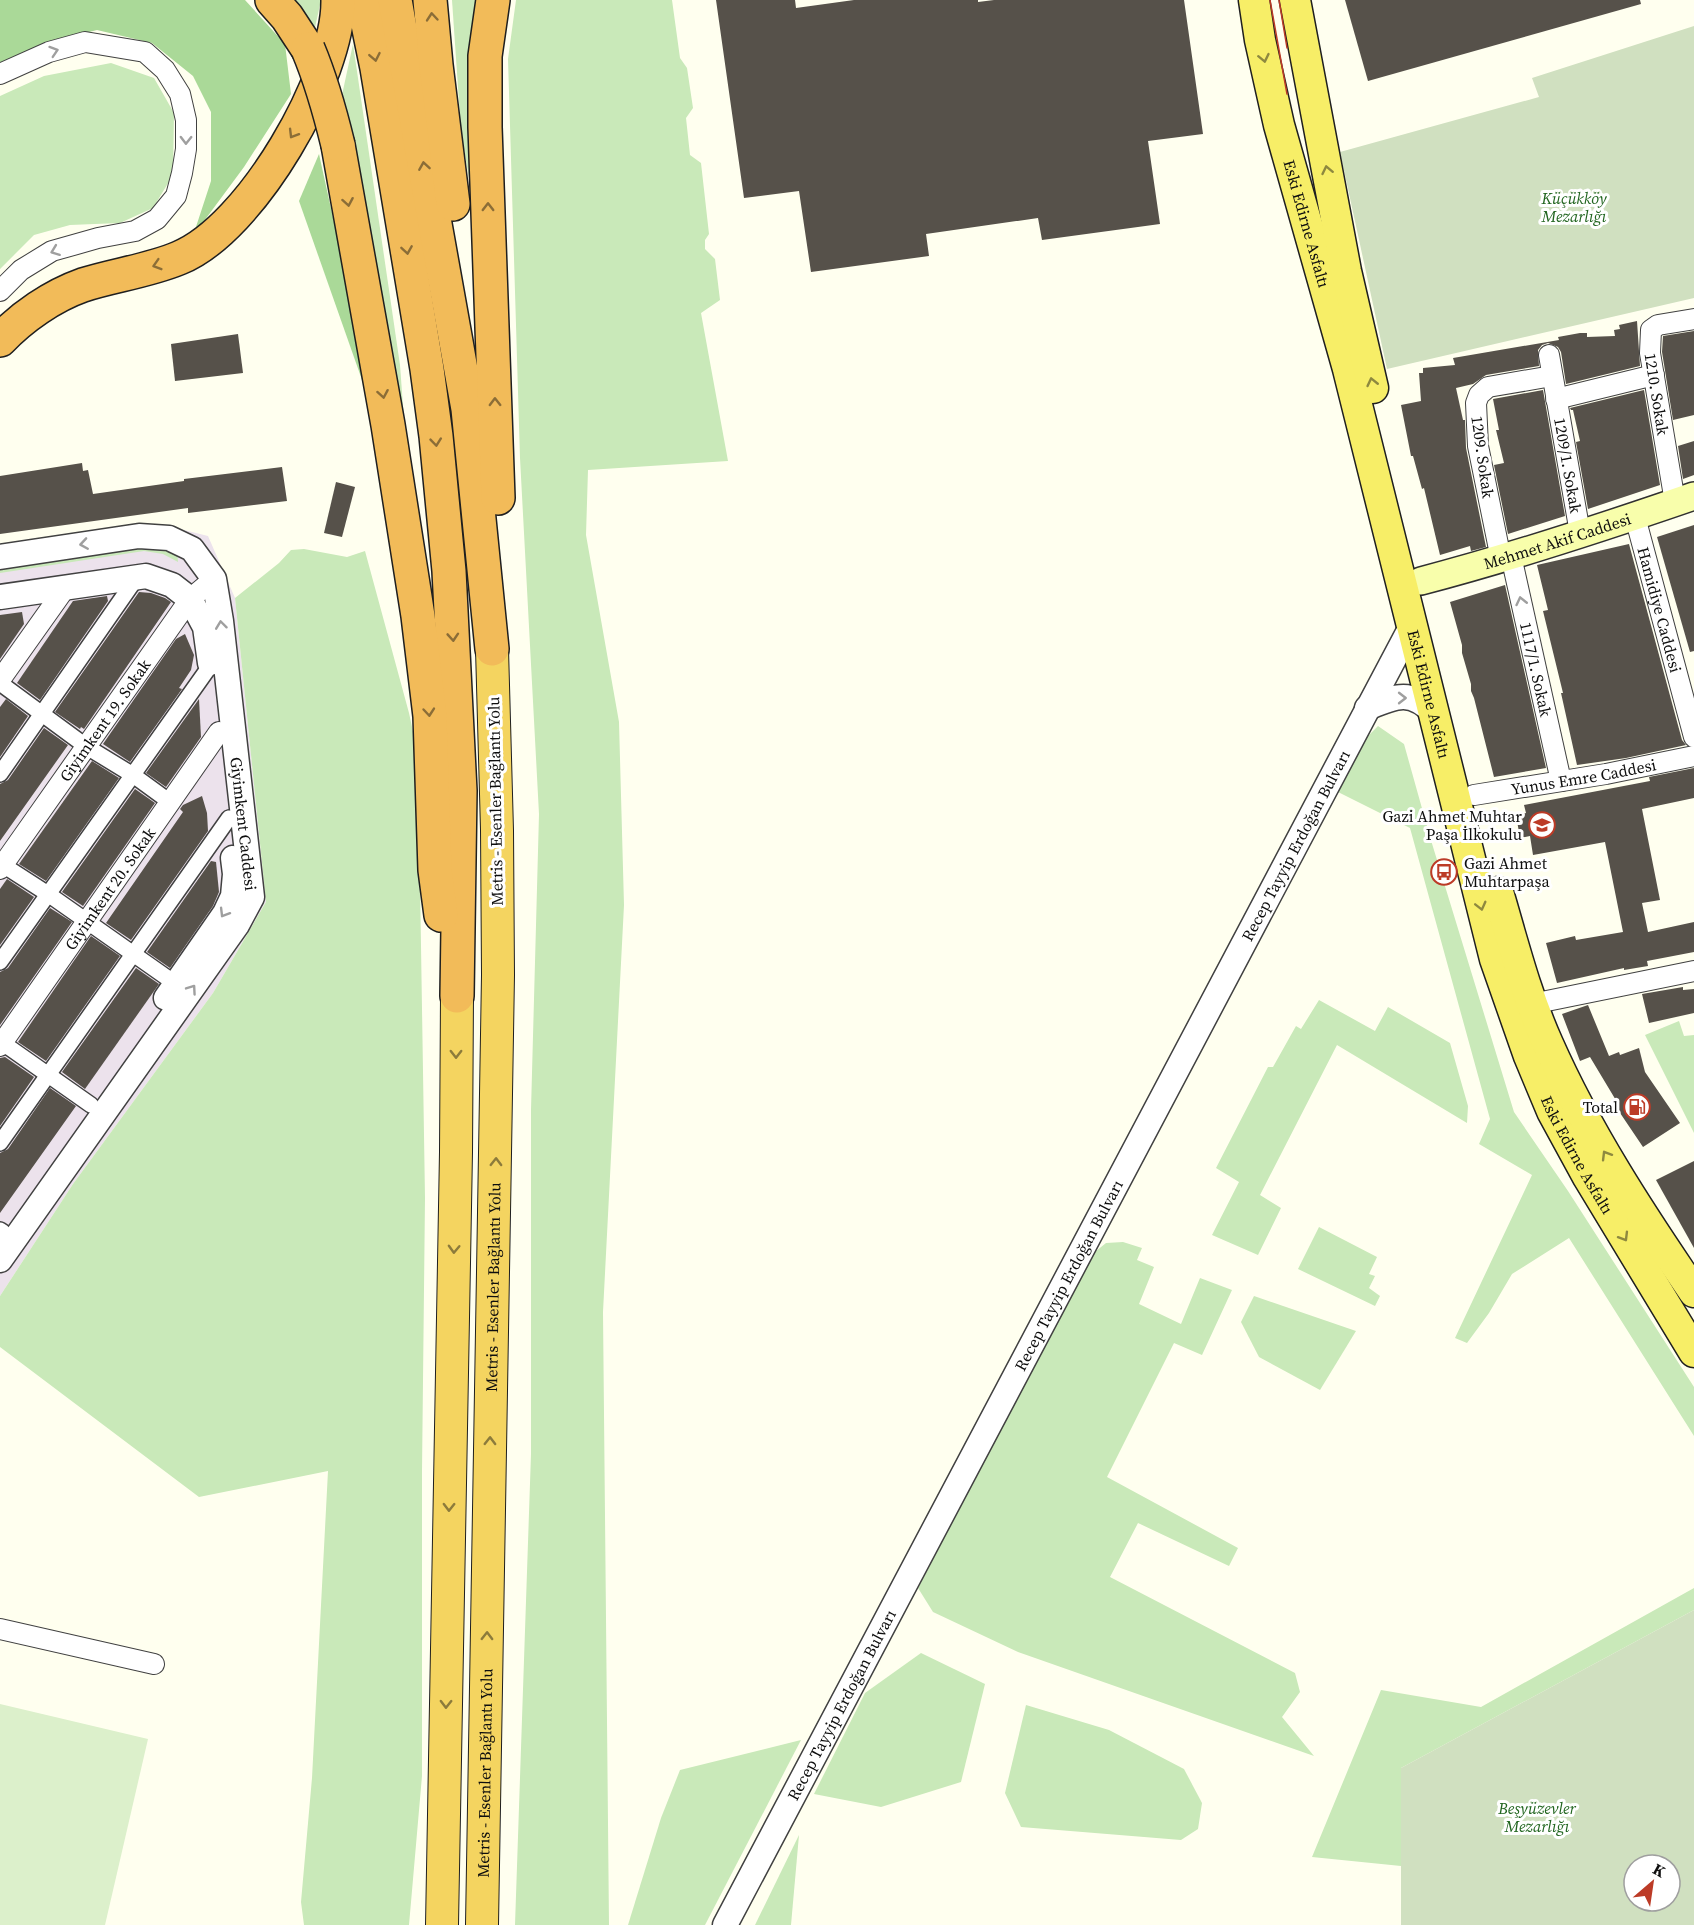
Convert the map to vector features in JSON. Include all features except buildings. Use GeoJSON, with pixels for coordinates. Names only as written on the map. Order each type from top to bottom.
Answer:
{"type":"FeatureCollection","features":[{"type":"Feature","properties":{"kind":"highway"},"geometry":{"type":"LineString","coordinates":[[272,0],[287,17],[308,49],[328,105],[338,145],[412,570],[430,716],[435,870],[440,911],[457,996]]}},
{"type":"Feature","properties":{"kind":"highway"},"geometry":{"type":"LineString","coordinates":[[0,340],[30,314],[57,296],[82,285],[181,257],[205,243],[223,228],[242,208],[283,151],[306,111],[317,88],[330,48],[338,0]]}},
{"type":"Feature","properties":{"kind":"highway"},"geometry":{"type":"LineString","coordinates":[[363,0],[377,68],[436,436],[447,549],[460,791],[442,1925]]}},
{"type":"Feature","properties":{"kind":"highway"},"geometry":{"type":"LineString","coordinates":[[395,0],[468,409],[492,649]]}},
{"type":"Feature","properties":{"kind":"highway"},"geometry":{"type":"LineString","coordinates":[[430,0],[468,339],[468,409]]}},
{"type":"Feature","properties":{"kind":"highway"},"geometry":{"type":"LineString","coordinates":[[492,649],[500,551],[485,127],[485,56],[493,0]]}},
{"type":"Feature","properties":{"kind":"highway","name":"Metris - Esenler Bağlantı Yolu"},"geometry":{"type":"LineString","coordinates":[[482,1925],[498,987],[492,649]]}},
{"type":"Feature","properties":{"kind":"highway"},"geometry":{"type":"LineString","coordinates":[[422,1925],[426,1872],[445,1789]]}},
{"type":"Feature","properties":{"kind":"main road","name":"Eski Edirne Asfaltı"},"geometry":{"type":"LineString","coordinates":[[1254,0],[1260,40],[1279,125],[1339,338],[1334,351],[1334,366],[1376,543],[1384,566],[1392,578],[1415,598],[1474,795],[1497,885],[1532,1004],[1580,1111],[1690,1287]]}},
{"type":"Feature","properties":{"kind":"main road","name":"Eski Edirne Asfaltı"},"geometry":{"type":"LineString","coordinates":[[1295,0],[1346,272],[1415,598],[1434,713],[1495,959],[1529,1056],[1552,1111],[1588,1177],[1694,1352]]}},
{"type":"Feature","properties":{"kind":"main road"},"geometry":{"type":"LineString","coordinates":[[1279,125],[1296,131],[1307,127],[1318,118]]}},
{"type":"Feature","properties":{"kind":"main road"},"geometry":{"type":"LineString","coordinates":[[1301,207],[1313,198],[1323,201],[1332,230],[1341,240]]}},
{"type":"Feature","properties":{"kind":"main road","name":"Mehmet Akif Caddesi"},"geometry":{"type":"LineString","coordinates":[[1415,598],[1506,558],[1684,499]]}},
{"type":"Feature","properties":{"kind":"main road"},"geometry":{"type":"LineString","coordinates":[[1647,1274],[1653,1281],[1670,1292],[1690,1287]]}},
{"type":"Feature","properties":{"kind":"street"},"geometry":{"type":"LineString","coordinates":[[0,74],[49,52],[85,42],[145,52],[165,70],[180,94],[186,120],[186,149],[176,196],[157,219],[135,231],[52,251],[21,270],[0,291]]}},
{"type":"Feature","properties":{"kind":"street","name":"1210. Sokak"},"geometry":{"type":"LineString","coordinates":[[1684,499],[1654,375],[1650,353],[1651,330],[1658,325],[1694,319]]}},
{"type":"Feature","properties":{"kind":"street","name":"1209/1. Sokak"},"geometry":{"type":"LineString","coordinates":[[1549,355],[1580,533]]}},
{"type":"Feature","properties":{"kind":"street","name":"1209/1. Sokak"},"geometry":{"type":"LineString","coordinates":[[1556,399],[1654,375]]}},
{"type":"Feature","properties":{"kind":"street","name":"1209. Sokak"},"geometry":{"type":"LineString","coordinates":[[1506,558],[1478,446],[1476,404],[1479,395],[1488,387],[1552,376]]}},
{"type":"Feature","properties":{"kind":"street","name":"Hamidiye Caddesi"},"geometry":{"type":"LineString","coordinates":[[1635,517],[1694,735]]}},
{"type":"Feature","properties":{"kind":"street","name":"Giyimkent Caddesi"},"geometry":{"type":"LineString","coordinates":[[0,557],[139,536],[168,538],[192,549],[214,579],[221,621],[252,897],[237,925],[0,1260]]}},
{"type":"Feature","properties":{"kind":"street","name":"1117/1. Sokak"},"geometry":{"type":"LineString","coordinates":[[1506,558],[1561,781]]}},
{"type":"Feature","properties":{"kind":"street","name":"Giyimkent Caddesi"},"geometry":{"type":"LineString","coordinates":[[0,597],[146,576],[172,585],[190,599],[205,627],[235,874],[233,896],[225,913],[1,1233]]}},
{"type":"Feature","properties":{"kind":"street"},"geometry":{"type":"LineString","coordinates":[[0,774],[137,577]]}},
{"type":"Feature","properties":{"kind":"street","name":"Giyimkent 19. Sokak"},"geometry":{"type":"LineString","coordinates":[[1,866],[190,599],[214,579]]}},
{"type":"Feature","properties":{"kind":"street"},"geometry":{"type":"LineString","coordinates":[[66,587],[0,681],[87,747],[133,775],[170,802]]}},
{"type":"Feature","properties":{"kind":"street","name":"Recep Tayyip Erdoğan Bulvarı"},"geometry":{"type":"LineString","coordinates":[[725,1925],[1367,708],[1415,598]]}},
{"type":"Feature","properties":{"kind":"street"},"geometry":{"type":"LineString","coordinates":[[0,962],[210,666]]}},
{"type":"Feature","properties":{"kind":"street"},"geometry":{"type":"LineString","coordinates":[[1367,708],[1392,698],[1409,696],[1423,702],[1434,713]]}},
{"type":"Feature","properties":{"kind":"street","name":"Giyimkent 20. Sokak"},"geometry":{"type":"LineString","coordinates":[[1,1043],[219,732]]}},
{"type":"Feature","properties":{"kind":"street","name":"Yunus Emre Caddesi"},"geometry":{"type":"LineString","coordinates":[[1474,795],[1606,774],[1694,756]]}},
{"type":"Feature","properties":{"kind":"street"},"geometry":{"type":"LineString","coordinates":[[0,1143],[229,818]]}},
{"type":"Feature","properties":{"kind":"street"},"geometry":{"type":"LineString","coordinates":[[1,866],[48,894],[176,984]]}},
{"type":"Feature","properties":{"kind":"street"},"geometry":{"type":"LineString","coordinates":[[1532,1004],[1694,972]]}},
{"type":"Feature","properties":{"kind":"street"},"geometry":{"type":"LineString","coordinates":[[1,1043],[91,1105]]}},
{"type":"Feature","properties":{"kind":"street"},"geometry":{"type":"LineString","coordinates":[[0,1629],[154,1664]]}},
{"type":"Feature","properties":{"kind":"shaded area"},"geometry":{"type":"Polygon","coordinates":[[[160,524],[208,536],[235,598],[266,902],[213,993],[73,1184],[0,1296],[0,547],[160,524]]]}},
{"type":"Feature","properties":{"kind":"green space"},"geometry":{"type":"Polygon","coordinates":[[[0,0],[245,0],[285,44],[291,94],[244,167],[193,236],[211,181],[211,112],[193,76],[152,43],[97,30],[53,41],[0,63],[0,0]]]}},
{"type":"Feature","properties":{"kind":"green space"},"geometry":{"type":"Polygon","coordinates":[[[292,0],[321,0],[314,32],[292,0]]]}},
{"type":"Feature","properties":{"kind":"green space"},"geometry":{"type":"Polygon","coordinates":[[[452,0],[481,0],[476,220],[461,131],[452,0]]]}},
{"type":"Feature","properties":{"kind":"green space"},"geometry":{"type":"Polygon","coordinates":[[[516,0],[672,0],[680,58],[687,68],[693,108],[686,118],[690,155],[701,163],[709,234],[705,240],[705,249],[715,259],[720,300],[701,313],[728,461],[588,470],[586,535],[619,722],[624,905],[603,1312],[609,1925],[515,1925],[531,1454],[531,1110],[539,814],[520,458],[508,59],[516,0]]]}},
{"type":"Feature","properties":{"kind":"green space","name":"Küçükköy Mezarlığı"},"geometry":{"type":"Polygon","coordinates":[[[1694,26],[1694,298],[1387,369],[1340,152],[1539,97],[1532,78],[1694,26]]]}},
{"type":"Feature","properties":{"kind":"green space"},"geometry":{"type":"Polygon","coordinates":[[[353,44],[400,365],[405,433],[342,95],[353,44]]]}},
{"type":"Feature","properties":{"kind":"green space"},"geometry":{"type":"Polygon","coordinates":[[[111,63],[154,78],[174,113],[173,175],[153,208],[120,223],[70,225],[34,235],[0,269],[0,96],[44,76],[111,63]]]}},
{"type":"Feature","properties":{"kind":"green space"},"geometry":{"type":"Polygon","coordinates":[[[319,154],[380,431],[299,201],[319,154]]]}},
{"type":"Feature","properties":{"kind":"green space"},"geometry":{"type":"Polygon","coordinates":[[[145,542],[177,549],[178,562],[163,554],[144,551],[0,573],[0,564],[145,542]]]}},
{"type":"Feature","properties":{"kind":"green space"},"geometry":{"type":"Polygon","coordinates":[[[304,549],[347,557],[365,551],[409,713],[418,755],[425,1198],[422,1776],[409,1925],[304,1925],[301,1902],[312,1778],[328,1471],[199,1497],[0,1347],[0,1296],[73,1184],[213,993],[266,902],[235,598],[279,563],[291,550],[304,549]]]}},
{"type":"Feature","properties":{"kind":"green space"},"geometry":{"type":"Polygon","coordinates":[[[1378,726],[1404,744],[1514,1112],[1568,1191],[1694,1387],[1694,1436],[1569,1238],[1512,1274],[1489,1313],[1467,1343],[1455,1338],[1532,1175],[1479,1144],[1490,1119],[1410,828],[1338,792],[1368,736],[1378,726]]]}},
{"type":"Feature","properties":{"kind":"green space"},"geometry":{"type":"Polygon","coordinates":[[[1319,1000],[1375,1031],[1388,1007],[1450,1043],[1468,1106],[1467,1123],[1337,1045],[1260,1195],[1281,1208],[1258,1255],[1212,1235],[1239,1182],[1216,1168],[1268,1067],[1273,1067],[1296,1026],[1301,1029],[1319,1000]]]}},
{"type":"Feature","properties":{"kind":"green space"},"geometry":{"type":"Polygon","coordinates":[[[1679,1021],[1684,1036],[1694,1035],[1694,1133],[1645,1035],[1679,1021]]]}},
{"type":"Feature","properties":{"kind":"green space"},"geometry":{"type":"Polygon","coordinates":[[[1319,1227],[1377,1257],[1369,1274],[1375,1276],[1369,1288],[1380,1296],[1375,1306],[1298,1269],[1319,1227]]]}},
{"type":"Feature","properties":{"kind":"green space"},"geometry":{"type":"Polygon","coordinates":[[[1123,1242],[1142,1248],[1137,1260],[1154,1267],[1139,1304],[1181,1324],[1200,1278],[1232,1290],[1202,1355],[1174,1343],[1107,1477],[1238,1548],[1229,1566],[1138,1523],[1110,1577],[1295,1673],[1300,1692],[1282,1717],[1314,1756],[1018,1652],[933,1612],[918,1588],[1090,1256],[1106,1243],[1123,1242]]]}},
{"type":"Feature","properties":{"kind":"green space"},"geometry":{"type":"Polygon","coordinates":[[[1254,1296],[1356,1331],[1320,1390],[1259,1357],[1241,1322],[1254,1296]]]}},
{"type":"Feature","properties":{"kind":"green space"},"geometry":{"type":"Polygon","coordinates":[[[1694,1588],[1694,1610],[1401,1768],[1401,1866],[1312,1857],[1381,1690],[1481,1707],[1694,1588]]]}},
{"type":"Feature","properties":{"kind":"green space","name":"Beşyüzevler Mezarlığı"},"geometry":{"type":"Polygon","coordinates":[[[1694,1610],[1694,1925],[1401,1925],[1401,1768],[1694,1610]]]}},
{"type":"Feature","properties":{"kind":"green space"},"geometry":{"type":"Polygon","coordinates":[[[921,1653],[985,1684],[961,1782],[881,1807],[814,1794],[865,1693],[921,1653]]]}},
{"type":"Feature","properties":{"kind":"green space"},"geometry":{"type":"Polygon","coordinates":[[[0,1704],[148,1739],[105,1925],[0,1925],[0,1704]]]}},
{"type":"Feature","properties":{"kind":"green space"},"geometry":{"type":"Polygon","coordinates":[[[1026,1705],[1109,1730],[1184,1769],[1202,1803],[1198,1829],[1181,1840],[1021,1827],[1005,1793],[1026,1705]]]}},
{"type":"Feature","properties":{"kind":"green space"},"geometry":{"type":"Polygon","coordinates":[[[801,1740],[705,1925],[628,1925],[661,1818],[680,1770],[801,1740]]]}},
{"type":"Feature","properties":{"kind":"green space"},"geometry":{"type":"Polygon","coordinates":[[[799,1835],[791,1925],[755,1925],[799,1835]]]}},
{"type":"Feature","properties":{"kind":"tram line"},"geometry":{"type":"LineString","coordinates":[[1270,0],[1287,94]]}},
{"type":"Feature","properties":{"kind":"tram line"},"geometry":{"type":"LineString","coordinates":[[1279,0],[1287,48]]}},
{"type":"Feature","properties":{"kind":"place","name":"Gazi Ahmet Muhtar Paşa İlkokulu"},"geometry":{"type":"Point","coordinates":[1542,825]}},
{"type":"Feature","properties":{"kind":"place","name":"Gazi Ahmet Muhtarpaşa"},"geometry":{"type":"Point","coordinates":[1444,872]}},
{"type":"Feature","properties":{"kind":"place","name":"Total"},"geometry":{"type":"Point","coordinates":[1637,1107]}}]}
